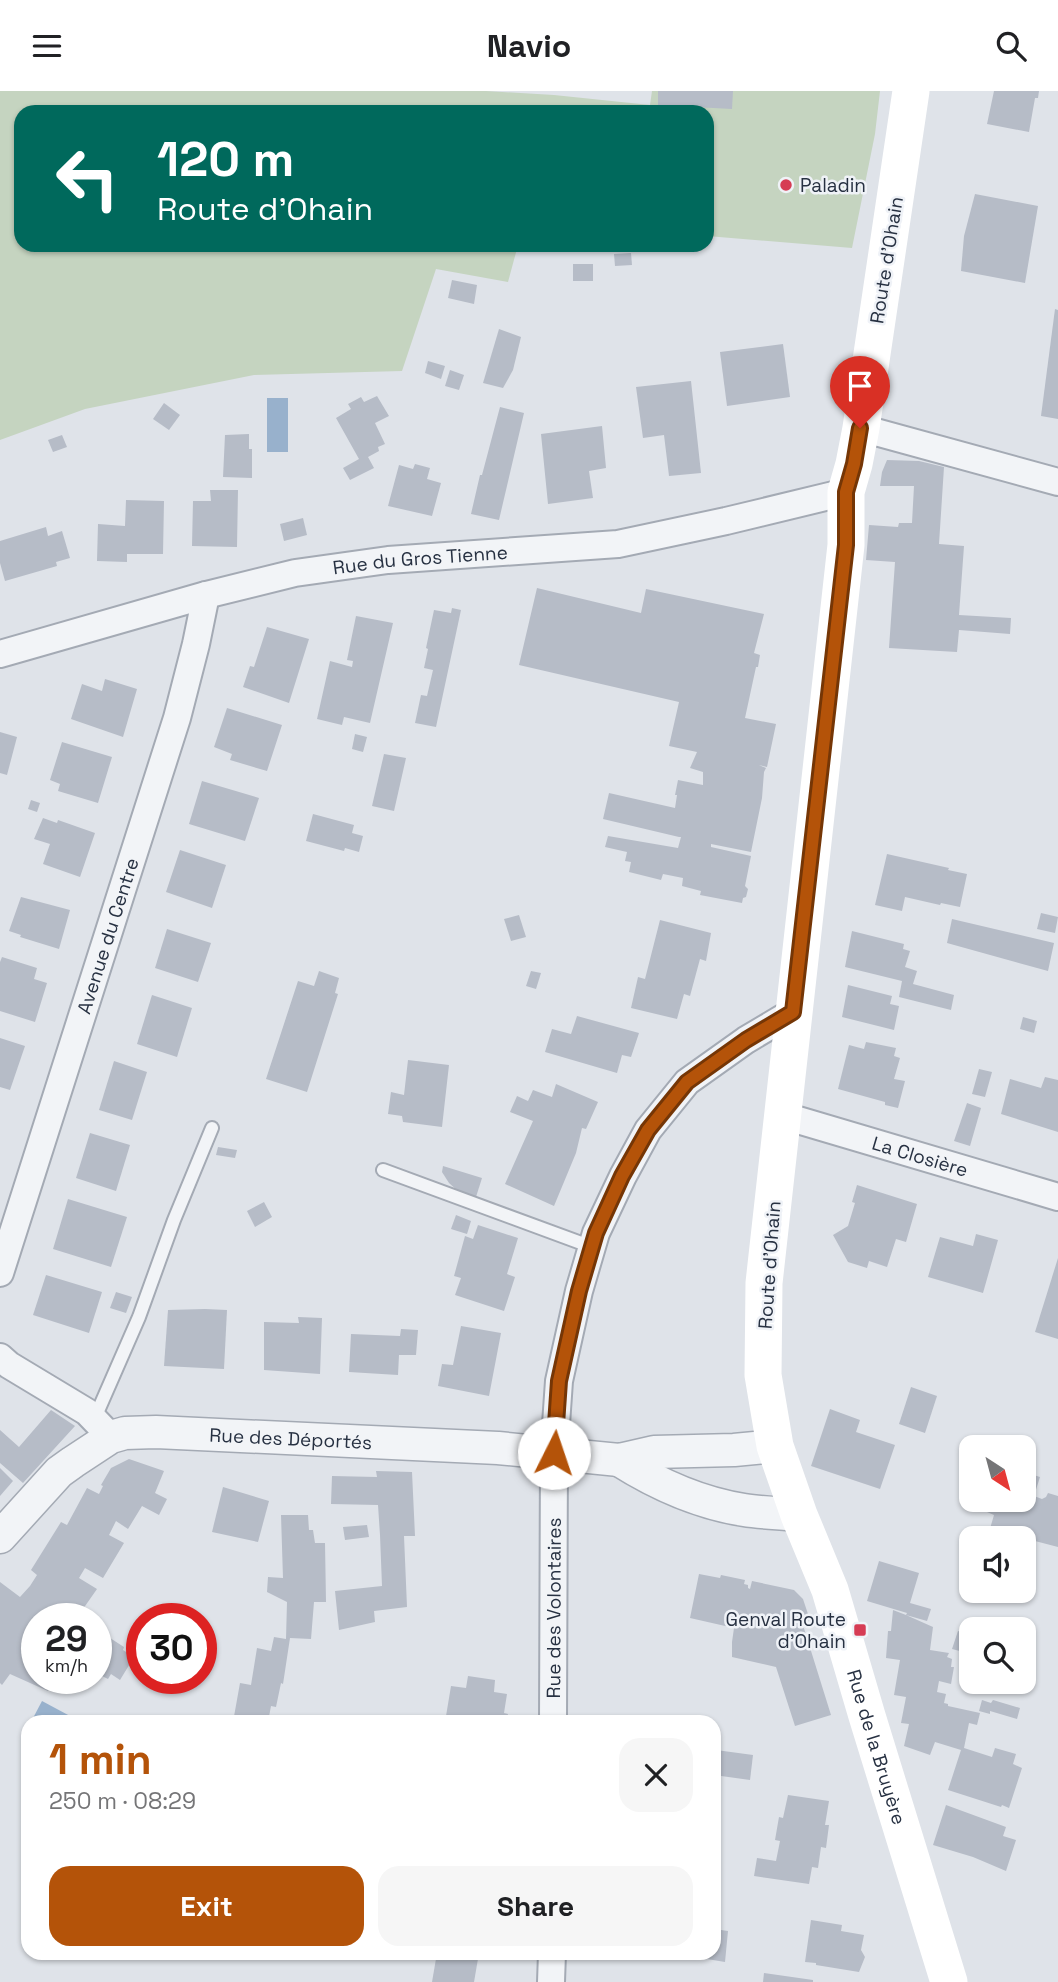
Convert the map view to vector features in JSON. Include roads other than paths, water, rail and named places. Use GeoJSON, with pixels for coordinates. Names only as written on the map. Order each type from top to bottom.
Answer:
{"type":"FeatureCollection","features":[{"type":"Feature","properties":{"kind":"main road","name":"Route d'Ohain"},"geometry":{"type":"LineString","coordinates":[[799,1515],[775,1446],[763,1375],[764,1283],[846,545],[846,492],[860,428],[911,91]]}},
{"type":"Feature","properties":{"kind":"main road","name":"Rue de la Bruyère"},"geometry":{"type":"LineString","coordinates":[[799,1515],[830,1590],[949,1982]]}},
{"type":"Feature","properties":{"kind":"street"},"geometry":{"type":"LineString","coordinates":[[860,428],[1058,482]]}},
{"type":"Feature","properties":{"kind":"street","name":"Rue du Gros Tienne"},"geometry":{"type":"LineString","coordinates":[[0,654],[205,595],[295,573],[388,560],[618,544],[846,492]]}},
{"type":"Feature","properties":{"kind":"street","name":"Avenue du Centre"},"geometry":{"type":"LineString","coordinates":[[0,1273],[177,717],[196,644],[205,595]]}},
{"type":"Feature","properties":{"kind":"street"},"geometry":{"type":"LineString","coordinates":[[554,1453],[559,1381],[579,1291],[596,1233],[622,1176],[648,1130],[687,1082],[746,1040],[793,1012]]}},
{"type":"Feature","properties":{"kind":"street","name":"La Closière"},"geometry":{"type":"LineString","coordinates":[[781,1115],[1058,1197]]}},
{"type":"Feature","properties":{"kind":"street"},"geometry":{"type":"LineString","coordinates":[[0,1357],[87,1412],[102,1429]]}},
{"type":"Feature","properties":{"kind":"street","name":"Rue des Déportés"},"geometry":{"type":"LineString","coordinates":[[0,1537],[102,1429],[125,1433],[156,1432],[498,1448],[619,1460],[654,1452],[775,1446]]}},
{"type":"Feature","properties":{"kind":"street","name":"Rue des Volontaires"},"geometry":{"type":"LineString","coordinates":[[553,1715],[554,1453]]}},
{"type":"Feature","properties":{"kind":"street","name":"Rue des Déportés"},"geometry":{"type":"LineString","coordinates":[[619,1460],[643,1475],[694,1498],[743,1510],[799,1515]]}},
{"type":"Feature","properties":{"kind":"street"},"geometry":{"type":"LineString","coordinates":[[551,1982],[552,1960]]}},
{"type":"Feature","properties":{"kind":"lane"},"geometry":{"type":"LineString","coordinates":[[102,1429],[174,1220],[212,1128]]}},
{"type":"Feature","properties":{"kind":"lane"},"geometry":{"type":"LineString","coordinates":[[383,1170],[592,1247]]}},
{"type":"Feature","properties":{"kind":"water"},"geometry":{"type":"Polygon","coordinates":[[[267,398],[288,398],[288,452],[267,452],[267,398]]]}},
{"type":"Feature","properties":{"kind":"water"},"geometry":{"type":"Polygon","coordinates":[[[42,1701],[68,1715],[35,1715],[42,1701]]]}},
{"type":"Feature","properties":{"kind":"place","name":"Paladin"},"geometry":{"type":"Point","coordinates":[786,185]}},
{"type":"Feature","properties":{"kind":"place","name":"Genval Route d'Ohain"},"geometry":{"type":"Point","coordinates":[860,1630]}}]}
